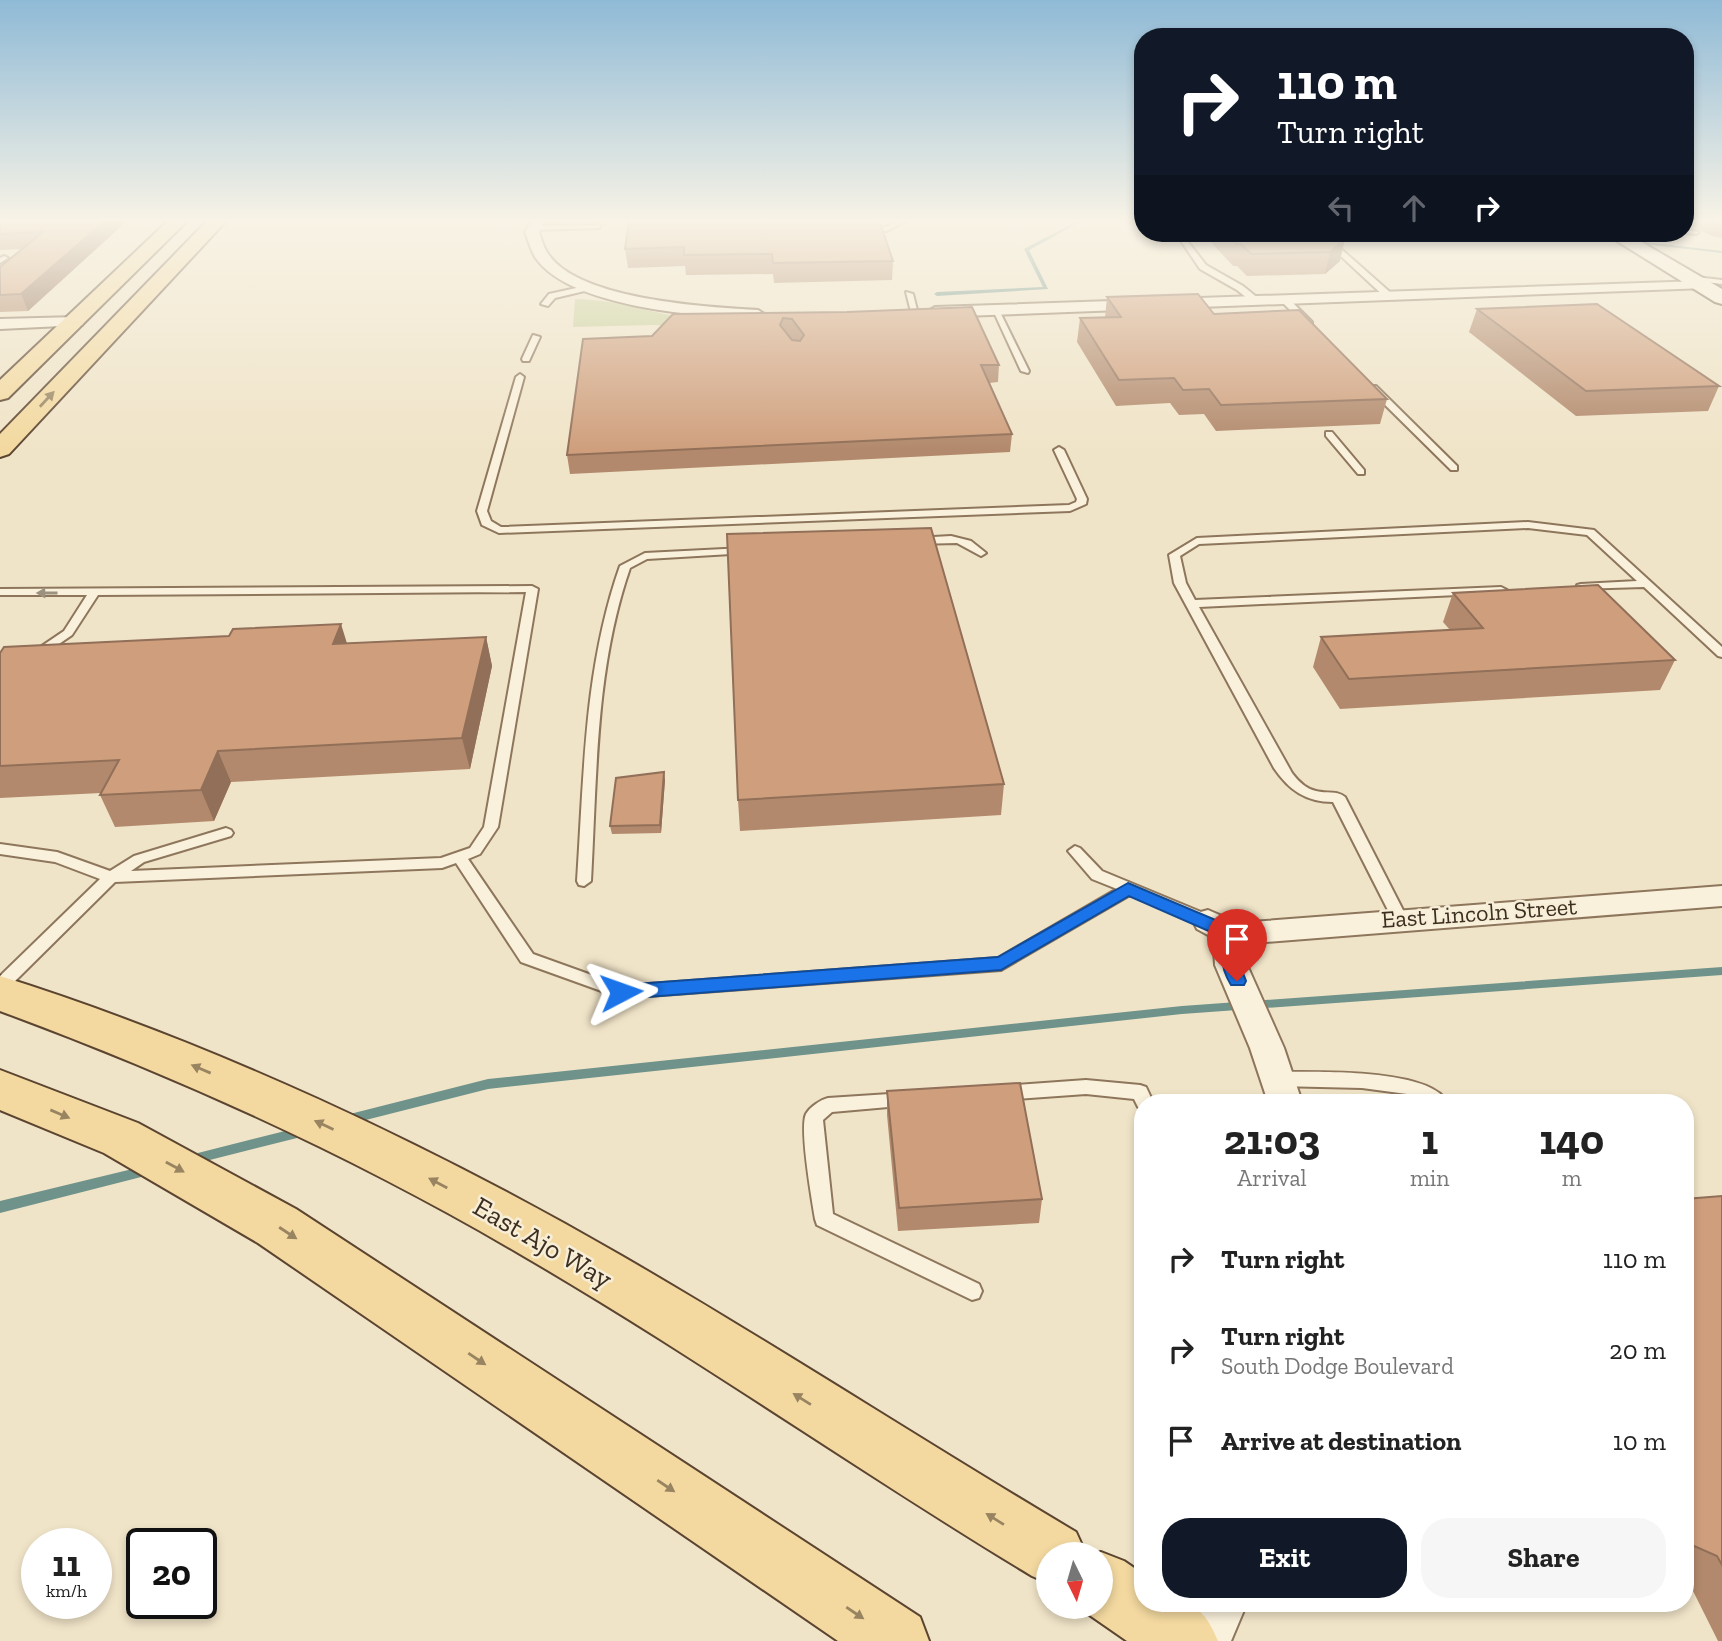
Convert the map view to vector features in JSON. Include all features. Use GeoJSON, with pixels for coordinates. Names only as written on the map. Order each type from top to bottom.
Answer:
{"type":"FeatureCollection","features":[{"type":"Feature","properties":{"kind":"main road"},"geometry":{"type":"LineString","coordinates":[[0,393],[101,297]]}},
{"type":"Feature","properties":{"kind":"main road"},"geometry":{"type":"LineString","coordinates":[[0,449],[145,297]]}},
{"type":"Feature","properties":{"kind":"main road","name":"East Ajo Way"},"geometry":{"type":"LineString","coordinates":[[0,993],[84,1022],[263,1096],[385,1154],[583,1263],[1036,1543]]}},
{"type":"Feature","properties":{"kind":"main road"},"geometry":{"type":"LineString","coordinates":[[0,1089],[121,1138],[230,1197],[370,1287],[896,1641]]}},
{"type":"Feature","properties":{"kind":"main road"},"geometry":{"type":"LineString","coordinates":[[1113,1592],[1134,1606]]}},
{"type":"Feature","properties":{"kind":"main road"},"geometry":{"type":"LineString","coordinates":[[1142,1612],[1185,1641]]}},
{"type":"Feature","properties":{"kind":"street"},"geometry":{"type":"LineString","coordinates":[[619,297],[683,309],[776,316]]}},
{"type":"Feature","properties":{"kind":"street"},"geometry":{"type":"LineString","coordinates":[[909,313],[1374,297]]}},
{"type":"Feature","properties":{"kind":"street"},"geometry":{"type":"LineString","coordinates":[[0,324],[76,321]]}},
{"type":"Feature","properties":{"kind":"street","name":"East Lincoln Street"},"geometry":{"type":"LineString","coordinates":[[1238,937],[1266,928],[1722,896]]}},
{"type":"Feature","properties":{"kind":"street"},"geometry":{"type":"LineString","coordinates":[[1208,921],[1238,937],[1230,949],[1231,965],[1276,1077]]}},
{"type":"Feature","properties":{"kind":"street"},"geometry":{"type":"LineString","coordinates":[[1206,1641],[1219,1612]]}},
{"type":"Feature","properties":{"kind":"lane"},"geometry":{"type":"LineString","coordinates":[[545,304],[551,297]]}},
{"type":"Feature","properties":{"kind":"lane"},"geometry":{"type":"LineString","coordinates":[[909,297],[909,313]]}},
{"type":"Feature","properties":{"kind":"lane"},"geometry":{"type":"LineString","coordinates":[[1250,297],[1255,301]]}},
{"type":"Feature","properties":{"kind":"lane"},"geometry":{"type":"LineString","coordinates":[[1285,300],[1316,332]]}},
{"type":"Feature","properties":{"kind":"lane"},"geometry":{"type":"LineString","coordinates":[[995,310],[1025,371]]}},
{"type":"Feature","properties":{"kind":"lane"},"geometry":{"type":"LineString","coordinates":[[526,359],[536,337]]}},
{"type":"Feature","properties":{"kind":"lane"},"geometry":{"type":"LineString","coordinates":[[520,376],[482,511],[486,523],[499,530],[1070,508],[1081,504],[1082,499],[1059,450]]}},
{"type":"Feature","properties":{"kind":"lane"},"geometry":{"type":"LineString","coordinates":[[1365,380],[1454,468]]}},
{"type":"Feature","properties":{"kind":"lane"},"geometry":{"type":"LineString","coordinates":[[1329,434],[1361,472]]}},
{"type":"Feature","properties":{"kind":"lane"},"geometry":{"type":"LineString","coordinates":[[1399,918],[1338,797],[1322,798],[1294,787],[1281,768],[1180,583],[1174,555],[1197,541],[1528,525],[1590,532],[1722,653]]}},
{"type":"Feature","properties":{"kind":"lane"},"geometry":{"type":"LineString","coordinates":[[896,542],[952,539],[972,542],[981,554]]}},
{"type":"Feature","properties":{"kind":"lane"},"geometry":{"type":"LineString","coordinates":[[584,881],[598,676],[615,590],[625,566],[645,556],[757,550]]}},
{"type":"Feature","properties":{"kind":"lane"},"geometry":{"type":"LineString","coordinates":[[1563,587],[1646,584]]}},
{"type":"Feature","properties":{"kind":"lane"},"geometry":{"type":"LineString","coordinates":[[0,592],[532,589],[491,827],[475,851],[442,863],[111,877],[57,857],[0,849]]}},
{"type":"Feature","properties":{"kind":"lane"},"geometry":{"type":"LineString","coordinates":[[1191,604],[1508,590]]}},
{"type":"Feature","properties":{"kind":"lane"},"geometry":{"type":"LineString","coordinates":[[27,662],[68,633],[94,593]]}},
{"type":"Feature","properties":{"kind":"lane"},"geometry":{"type":"LineString","coordinates":[[0,986],[111,877],[139,859],[226,833]]}},
{"type":"Feature","properties":{"kind":"lane"},"geometry":{"type":"LineString","coordinates":[[1075,851],[1097,875],[1208,921]]}},
{"type":"Feature","properties":{"kind":"lane"},"geometry":{"type":"LineString","coordinates":[[459,857],[527,958],[621,992],[1001,964],[1128,889]]}},
{"type":"Feature","properties":{"kind":"lane"},"geometry":{"type":"LineString","coordinates":[[1276,1077],[1368,1080],[1396,1085],[1422,1094]]}},
{"type":"Feature","properties":{"kind":"lane"},"geometry":{"type":"LineString","coordinates":[[991,1094],[1086,1087],[1141,1094]]}},
{"type":"Feature","properties":{"kind":"lane"},"geometry":{"type":"LineString","coordinates":[[923,1099],[828,1105],[814,1117],[824,1219],[972,1291]]}},
{"type":"Feature","properties":{"kind":"green space"},"geometry":{"type":"Polygon","coordinates":[[[575,299],[681,317],[731,322],[837,323],[979,318],[981,324],[756,330],[655,325],[573,327],[575,299]]]}},
{"type":"Feature","properties":{"kind":"building"},"geometry":{"type":"Polygon","coordinates":[[[1107,297],[1200,297],[1214,314],[1299,310],[1387,399],[1221,405],[1209,389],[1183,390],[1174,378],[1119,380],[1080,318],[1121,317],[1107,297]]]}},
{"type":"Feature","properties":{"kind":"building"},"geometry":{"type":"Polygon","coordinates":[[[1597,304],[1719,386],[1586,391],[1477,309],[1597,304]]]}},
{"type":"Feature","properties":{"kind":"building"},"geometry":{"type":"Polygon","coordinates":[[[972,307],[999,365],[981,365],[1012,434],[567,455],[583,339],[652,336],[673,314],[972,307]],[[783,318],[780,325],[792,340],[800,341],[804,335],[792,319],[783,318]]]}},
{"type":"Feature","properties":{"kind":"building"},"geometry":{"type":"Polygon","coordinates":[[[931,528],[1004,784],[738,800],[727,534],[931,528]]]}},
{"type":"Feature","properties":{"kind":"building"},"geometry":{"type":"Polygon","coordinates":[[[1598,585],[1675,660],[1349,679],[1321,637],[1483,628],[1453,593],[1598,585]]]}},
{"type":"Feature","properties":{"kind":"building"},"geometry":{"type":"Polygon","coordinates":[[[341,624],[333,644],[486,637],[462,738],[218,751],[201,790],[100,795],[119,760],[0,766],[0,653],[4,647],[229,636],[233,629],[341,624]]]}},
{"type":"Feature","properties":{"kind":"building"},"geometry":{"type":"Polygon","coordinates":[[[664,772],[660,825],[610,826],[616,778],[664,772]]]}},
{"type":"Feature","properties":{"kind":"building"},"geometry":{"type":"Polygon","coordinates":[[[1020,1083],[1042,1199],[899,1208],[887,1091],[1020,1083]]]}},
{"type":"Feature","properties":{"kind":"building"},"geometry":{"type":"Polygon","coordinates":[[[1722,1196],[1722,1565],[1717,1556],[1694,1546],[1694,1198],[1722,1196]]]}},
{"type":"Feature","properties":{"kind":"waterway"},"geometry":{"type":"LineString","coordinates":[[346,1120],[488,1084],[1182,1010],[1722,971]]}},
{"type":"Feature","properties":{"kind":"waterway"},"geometry":{"type":"LineString","coordinates":[[190,1160],[305,1131]]}},
{"type":"Feature","properties":{"kind":"waterway"},"geometry":{"type":"LineString","coordinates":[[0,1207],[149,1170]]}},
{"type":"Feature","properties":{"kind":"route"},"geometry":{"type":"LineString","coordinates":[[621,992],[1001,964],[1128,889],[1208,921],[1238,937],[1230,949],[1231,965],[1237,981]]}}]}
